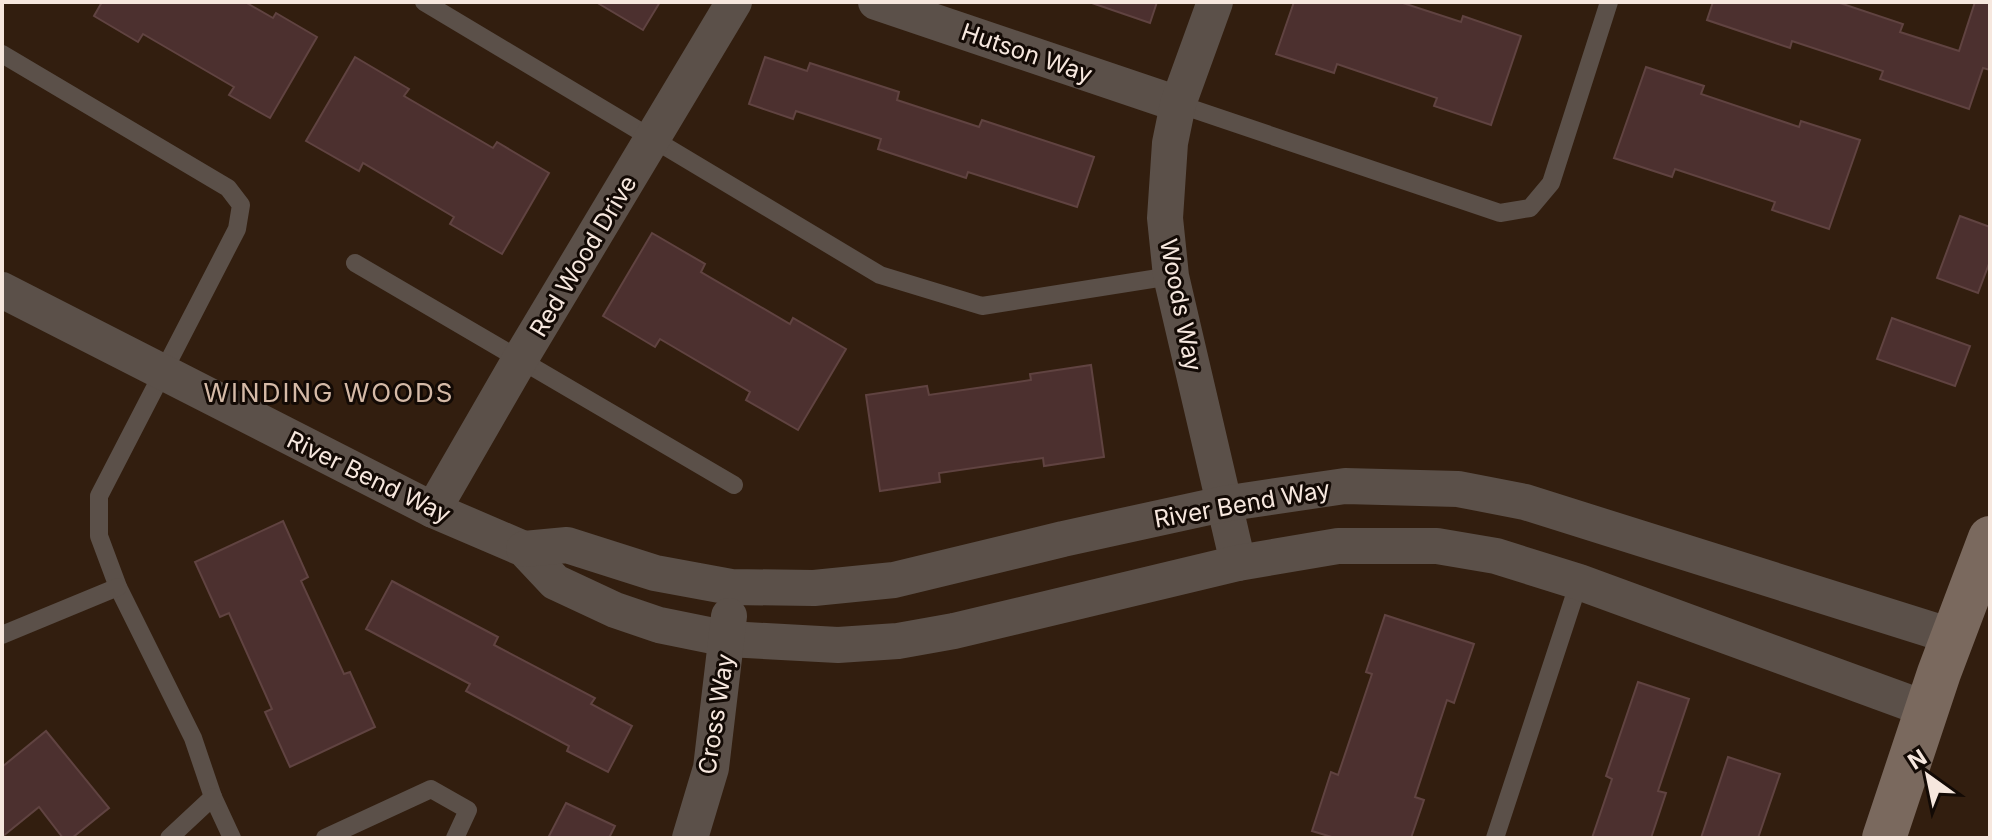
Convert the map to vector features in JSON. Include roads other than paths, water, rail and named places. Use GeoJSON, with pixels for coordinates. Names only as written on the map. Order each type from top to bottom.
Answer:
{"type":"FeatureCollection","features":[{"type":"Feature","properties":{"kind":"main road"},"geometry":{"type":"LineString","coordinates":[[1884,838],[1951,636],[1990,538]]}},
{"type":"Feature","properties":{"kind":"street","name":"Red Wood Drive"},"geometry":{"type":"LineString","coordinates":[[433,510],[734,2]]}},
{"type":"Feature","properties":{"kind":"street","name":"Hutson Way"},"geometry":{"type":"LineString","coordinates":[[876,2],[1178,104]]}},
{"type":"Feature","properties":{"kind":"street","name":"Woods Way"},"geometry":{"type":"LineString","coordinates":[[1215,2],[1178,104],[1170,143],[1165,218],[1171,276],[1238,563]]}},
{"type":"Feature","properties":{"kind":"street","name":"River Bend Way"},"geometry":{"type":"LineString","coordinates":[[2,290],[433,510],[524,549],[555,582],[615,610],[659,625],[728,639],[838,645],[898,641],[954,631],[1238,563],[1338,546],[1437,546],[1496,556],[1579,582],[1926,709]]}},
{"type":"Feature","properties":{"kind":"street","name":"River Bend Way"},"geometry":{"type":"LineString","coordinates":[[524,549],[567,545],[655,573],[731,587],[814,588],[894,580],[1223,504],[1345,486],[1458,489],[1525,502],[1951,636]]}},
{"type":"Feature","properties":{"kind":"street","name":"Cross Way"},"geometry":{"type":"LineString","coordinates":[[690,838],[711,768],[728,639],[731,587]]}},
{"type":"Feature","properties":{"kind":"lane"},"geometry":{"type":"LineString","coordinates":[[424,2],[880,275],[982,306],[1171,276]]}},
{"type":"Feature","properties":{"kind":"lane"},"geometry":{"type":"LineString","coordinates":[[1178,104],[1500,213],[1530,208],[1551,183],[1609,2]]}},
{"type":"Feature","properties":{"kind":"lane"},"geometry":{"type":"LineString","coordinates":[[2,54],[228,188],[241,205],[237,229],[99,496],[99,536],[118,587],[193,738],[213,797],[232,838]]}},
{"type":"Feature","properties":{"kind":"lane"},"geometry":{"type":"LineString","coordinates":[[355,263],[734,485]]}},
{"type":"Feature","properties":{"kind":"lane"},"geometry":{"type":"LineString","coordinates":[[1495,838],[1579,582]]}},
{"type":"Feature","properties":{"kind":"lane"},"geometry":{"type":"LineString","coordinates":[[2,635],[118,587]]}},
{"type":"Feature","properties":{"kind":"lane"},"geometry":{"type":"LineString","coordinates":[[327,838],[431,789],[468,810],[455,838]]}},
{"type":"Feature","properties":{"kind":"lane"},"geometry":{"type":"LineString","coordinates":[[169,838],[213,797]]}},
{"type":"Feature","properties":{"kind":"district","name":"WINDING WOODS"},"geometry":{"type":"Point","coordinates":[329,392]}}]}
